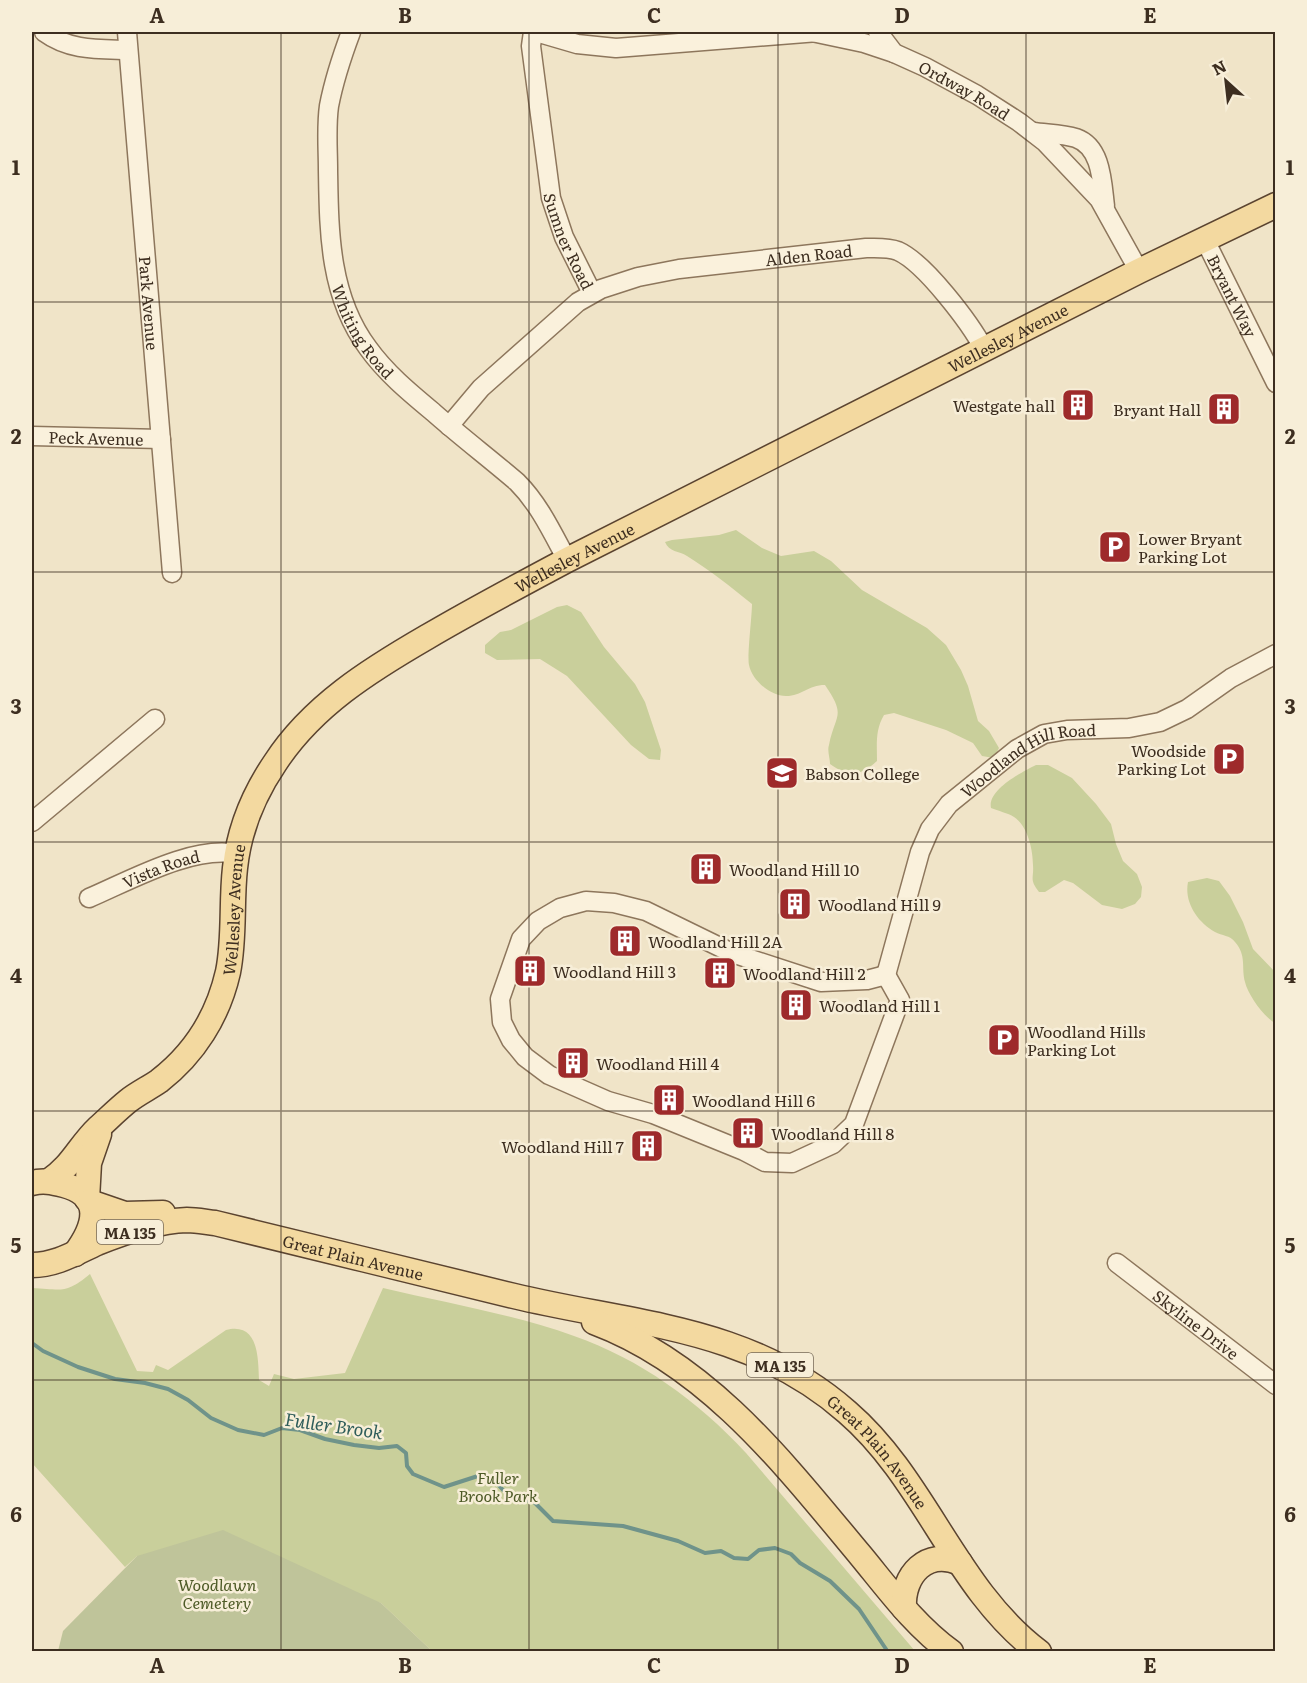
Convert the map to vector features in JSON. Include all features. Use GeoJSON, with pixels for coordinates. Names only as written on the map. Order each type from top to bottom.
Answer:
{"type":"FeatureCollection","features":[{"type":"Feature","properties":{"kind":"main road","name":"Wellesley Avenue"},"geometry":{"type":"LineString","coordinates":[[38,1180],[69,1166],[88,1138],[104,1122],[172,1070],[197,1042],[215,1012],[226,981],[231,955],[237,854],[248,814],[266,777],[285,747],[319,711],[378,666],[567,560],[1138,271],[1275,205]]}},
{"type":"Feature","properties":{"kind":"main road","name":"Wellesley Avenue"},"geometry":{"type":"LineString","coordinates":[[75,1254],[90,1230],[92,1210],[88,1200],[92,1152],[104,1122]]}},
{"type":"Feature","properties":{"kind":"main road","name":"MA 135"},"geometry":{"type":"LineString","coordinates":[[38,1180],[79,1191],[88,1200]]}},
{"type":"Feature","properties":{"kind":"main road","name":"Great Plain Avenue"},"geometry":{"type":"LineString","coordinates":[[88,1200],[124,1214],[156,1212],[173,1214],[188,1220],[237,1229],[518,1297],[639,1320],[708,1337],[759,1355],[795,1374],[839,1405],[884,1449],[910,1483],[990,1606],[1016,1633],[1038,1651]]}},
{"type":"Feature","properties":{"kind":"main road","name":"Great Plain Avenue"},"geometry":{"type":"LineString","coordinates":[[75,1254],[131,1231],[188,1220]]}},
{"type":"Feature","properties":{"kind":"main road","name":"MA 135"},"geometry":{"type":"LineString","coordinates":[[32,1265],[44,1265],[75,1254]]}},
{"type":"Feature","properties":{"kind":"main road","name":"Great Plain Avenue"},"geometry":{"type":"LineString","coordinates":[[518,1297],[595,1323],[630,1338],[674,1365],[711,1392],[761,1439],[932,1642],[951,1652]]}},
{"type":"Feature","properties":{"kind":"main road"},"geometry":{"type":"LineString","coordinates":[[904,1608],[906,1587],[916,1569],[927,1562],[941,1558],[960,1563]]}},
{"type":"Feature","properties":{"kind":"street"},"geometry":{"type":"LineString","coordinates":[[45,32],[71,46],[128,50]]}},
{"type":"Feature","properties":{"kind":"street","name":"Park Avenue"},"geometry":{"type":"LineString","coordinates":[[127,32],[172,573]]}},
{"type":"Feature","properties":{"kind":"street"},"geometry":{"type":"LineString","coordinates":[[534,32],[577,44],[616,48],[818,32]]}},
{"type":"Feature","properties":{"kind":"street","name":"Sumner Road"},"geometry":{"type":"LineString","coordinates":[[449,426],[481,388],[571,308],[592,293],[564,237],[551,198],[530,40],[534,32]]}},
{"type":"Feature","properties":{"kind":"street","name":"Ordway Road"},"geometry":{"type":"LineString","coordinates":[[812,32],[864,43],[909,59],[968,89],[1033,132],[1093,191],[1105,207],[1138,271]]}},
{"type":"Feature","properties":{"kind":"street","name":"Ordway Road"},"geometry":{"type":"LineString","coordinates":[[878,32],[894,53]]}},
{"type":"Feature","properties":{"kind":"street","name":"Whiting Road"},"geometry":{"type":"LineString","coordinates":[[351,33],[334,84],[328,120],[328,216],[337,282],[350,317],[367,348],[402,386],[530,495],[567,560]]}},
{"type":"Feature","properties":{"kind":"street","name":"Ordway Road"},"geometry":{"type":"LineString","coordinates":[[1033,132],[1076,138],[1088,146],[1100,171],[1105,207]]}},
{"type":"Feature","properties":{"kind":"street","name":"Bryant Way"},"geometry":{"type":"LineString","coordinates":[[1205,240],[1275,383]]}},
{"type":"Feature","properties":{"kind":"street","name":"Alden Road"},"geometry":{"type":"LineString","coordinates":[[592,293],[624,281],[687,268],[866,248],[891,249],[910,258],[926,274],[969,325],[984,349]]}},
{"type":"Feature","properties":{"kind":"street","name":"Peck Avenue"},"geometry":{"type":"LineString","coordinates":[[32,436],[161,439]]}},
{"type":"Feature","properties":{"kind":"street","name":"Woodland Hill Road"},"geometry":{"type":"LineString","coordinates":[[886,975],[920,852],[930,829],[949,804],[1017,749],[1044,734],[1067,730],[1129,728],[1160,722],[1188,709],[1231,678],[1275,654]]}},
{"type":"Feature","properties":{"kind":"street"},"geometry":{"type":"LineString","coordinates":[[32,822],[155,719]]}},
{"type":"Feature","properties":{"kind":"street","name":"Vista Road"},"geometry":{"type":"LineString","coordinates":[[89,898],[185,858],[213,852],[237,854]]}},
{"type":"Feature","properties":{"kind":"street"},"geometry":{"type":"LineString","coordinates":[[586,901],[614,903],[646,911],[732,952],[821,982],[867,980],[886,975],[900,1000],[854,1124],[833,1144],[792,1162],[765,1162],[653,1114],[608,1101],[549,1075],[525,1057],[502,1022],[500,999],[521,939],[538,921],[560,908],[586,901]]}},
{"type":"Feature","properties":{"kind":"street","name":"Skyline Drive"},"geometry":{"type":"LineString","coordinates":[[1117,1263],[1275,1385]]}},
{"type":"Feature","properties":{"kind":"green space"},"geometry":{"type":"Polygon","coordinates":[[[736,530],[762,548],[781,556],[814,551],[831,561],[862,590],[927,628],[946,645],[961,670],[978,721],[989,731],[999,748],[994,758],[982,756],[973,743],[946,730],[894,713],[884,715],[881,721],[877,738],[877,761],[871,766],[860,772],[849,773],[830,764],[828,747],[838,710],[825,685],[786,696],[774,693],[763,686],[754,676],[749,665],[752,604],[704,567],[669,548],[665,542],[719,535],[736,530]]]}},
{"type":"Feature","properties":{"kind":"green space"},"geometry":{"type":"Polygon","coordinates":[[[567,605],[581,612],[604,647],[635,684],[645,702],[661,750],[660,760],[649,759],[631,745],[567,676],[540,659],[497,660],[485,653],[485,645],[500,632],[511,630],[557,607],[567,605]]]}},
{"type":"Feature","properties":{"kind":"green space"},"geometry":{"type":"Polygon","coordinates":[[[1036,765],[1048,765],[1072,778],[1111,824],[1123,861],[1137,874],[1142,887],[1141,897],[1135,904],[1122,909],[1102,905],[1073,883],[1064,880],[1045,892],[1039,892],[1036,888],[1033,879],[1031,846],[1023,826],[1012,816],[991,808],[991,801],[1007,782],[1036,765]]]}},
{"type":"Feature","properties":{"kind":"green space"},"geometry":{"type":"Polygon","coordinates":[[[1207,878],[1219,881],[1230,896],[1253,949],[1275,972],[1275,1023],[1261,1011],[1249,993],[1239,947],[1231,938],[1209,928],[1193,911],[1188,897],[1188,882],[1207,878]]]}},
{"type":"Feature","properties":{"kind":"green space","name":"Fuller Brook Park"},"geometry":{"type":"Polygon","coordinates":[[[90,1274],[137,1371],[153,1372],[156,1365],[168,1370],[226,1330],[237,1329],[245,1331],[251,1337],[257,1352],[259,1380],[269,1386],[274,1374],[294,1379],[345,1373],[383,1288],[527,1321],[598,1345],[645,1369],[667,1384],[728,1434],[915,1651],[432,1651],[381,1603],[137,1556],[125,1567],[32,1463],[32,1288],[57,1290],[68,1288],[90,1274]]]}},
{"type":"Feature","properties":{"kind":"green space","name":"Woodlawn Cemetery"},"geometry":{"type":"Polygon","coordinates":[[[223,1530],[381,1603],[432,1651],[58,1651],[63,1631],[137,1556],[223,1530]]]}},
{"type":"Feature","properties":{"kind":"waterway","name":"Fuller Brook"},"geometry":{"type":"LineString","coordinates":[[32,1343],[43,1351],[78,1367],[115,1379],[168,1389],[188,1400],[211,1418],[238,1430],[264,1435],[282,1428],[300,1430],[325,1439],[354,1445],[379,1448],[397,1446],[406,1453],[407,1466],[413,1474],[444,1487],[481,1475],[494,1480],[503,1490],[520,1499],[534,1502],[553,1521],[623,1526],[678,1541],[705,1553],[721,1551],[734,1558],[748,1559],[759,1550],[775,1548],[791,1554],[800,1563],[830,1581],[859,1609],[888,1652]]}},
{"type":"Feature","properties":{"kind":"place","name":"Westgate hall"},"geometry":{"type":"Point","coordinates":[1078,405]}},
{"type":"Feature","properties":{"kind":"place","name":"Bryant Hall"},"geometry":{"type":"Point","coordinates":[1224,409]}},
{"type":"Feature","properties":{"kind":"place","name":"Lower Bryant Parking Lot"},"geometry":{"type":"Point","coordinates":[1115,547]}},
{"type":"Feature","properties":{"kind":"place","name":"Woodside Parking Lot"},"geometry":{"type":"Point","coordinates":[1229,759]}},
{"type":"Feature","properties":{"kind":"place","name":"Babson College"},"geometry":{"type":"Point","coordinates":[782,773]}},
{"type":"Feature","properties":{"kind":"place","name":"Woodland Hill 10"},"geometry":{"type":"Point","coordinates":[706,869]}},
{"type":"Feature","properties":{"kind":"place","name":"Woodland Hill 9"},"geometry":{"type":"Point","coordinates":[795,904]}},
{"type":"Feature","properties":{"kind":"place","name":"Woodland Hill 2A"},"geometry":{"type":"Point","coordinates":[625,941]}},
{"type":"Feature","properties":{"kind":"place","name":"Woodland Hill 3"},"geometry":{"type":"Point","coordinates":[530,971]}},
{"type":"Feature","properties":{"kind":"place","name":"Woodland Hill 2"},"geometry":{"type":"Point","coordinates":[720,973]}},
{"type":"Feature","properties":{"kind":"place","name":"Woodland Hill 1"},"geometry":{"type":"Point","coordinates":[796,1005]}},
{"type":"Feature","properties":{"kind":"place","name":"Woodland Hills Parking Lot"},"geometry":{"type":"Point","coordinates":[1004,1040]}},
{"type":"Feature","properties":{"kind":"place","name":"Woodland Hill 4"},"geometry":{"type":"Point","coordinates":[573,1063]}},
{"type":"Feature","properties":{"kind":"place","name":"Woodland Hill 6"},"geometry":{"type":"Point","coordinates":[669,1100]}},
{"type":"Feature","properties":{"kind":"place","name":"Woodland Hill 8"},"geometry":{"type":"Point","coordinates":[748,1133]}},
{"type":"Feature","properties":{"kind":"place","name":"Woodland Hill 7"},"geometry":{"type":"Point","coordinates":[647,1146]}}]}
